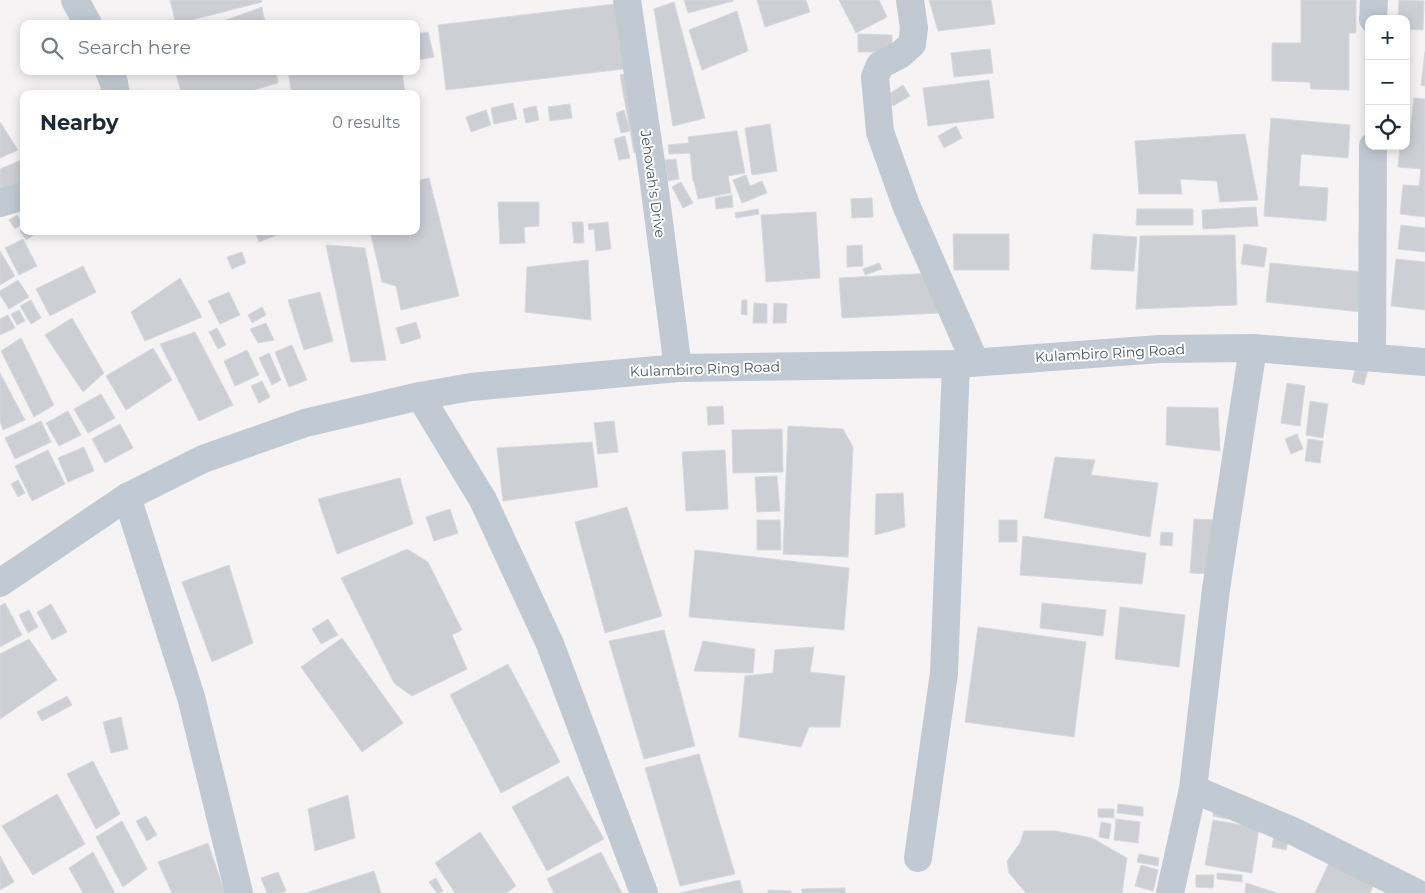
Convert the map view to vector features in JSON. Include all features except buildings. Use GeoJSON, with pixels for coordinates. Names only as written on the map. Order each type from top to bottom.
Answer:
{"type":"FeatureCollection","features":[{"type":"Feature","properties":{"kind":"street"},"geometry":{"type":"LineString","coordinates":[[75,0],[86,20]]}},
{"type":"Feature","properties":{"kind":"street","name":"Jehovah's Drive"},"geometry":{"type":"LineString","coordinates":[[626,0],[653,176],[678,368]]}},
{"type":"Feature","properties":{"kind":"street"},"geometry":{"type":"LineString","coordinates":[[910,0],[914,28],[912,44],[901,54],[880,65],[875,77],[880,132],[966,363],[944,673],[918,858]]}},
{"type":"Feature","properties":{"kind":"street"},"geometry":{"type":"LineString","coordinates":[[1374,0],[1374,15]]}},
{"type":"Feature","properties":{"kind":"street"},"geometry":{"type":"LineString","coordinates":[[111,75],[115,90]]}},
{"type":"Feature","properties":{"kind":"street"},"geometry":{"type":"LineString","coordinates":[[1372,357],[1373,150]]}},
{"type":"Feature","properties":{"kind":"street"},"geometry":{"type":"LineString","coordinates":[[0,203],[20,197]]}},
{"type":"Feature","properties":{"kind":"street","name":"Kulambiro Ring Road"},"geometry":{"type":"LineString","coordinates":[[0,583],[127,498],[203,459],[305,423],[420,396],[471,388],[678,368],[966,363],[1160,348],[1253,348],[1425,362]]}},
{"type":"Feature","properties":{"kind":"street"},"geometry":{"type":"LineString","coordinates":[[1170,893],[1193,789],[1216,589],[1253,348]]}},
{"type":"Feature","properties":{"kind":"street"},"geometry":{"type":"LineString","coordinates":[[420,396],[482,500],[550,644],[644,893]]}},
{"type":"Feature","properties":{"kind":"street"},"geometry":{"type":"LineString","coordinates":[[127,498],[191,697],[239,893]]}},
{"type":"Feature","properties":{"kind":"street"},"geometry":{"type":"LineString","coordinates":[[1193,789],[1295,832],[1417,893]]}}]}
